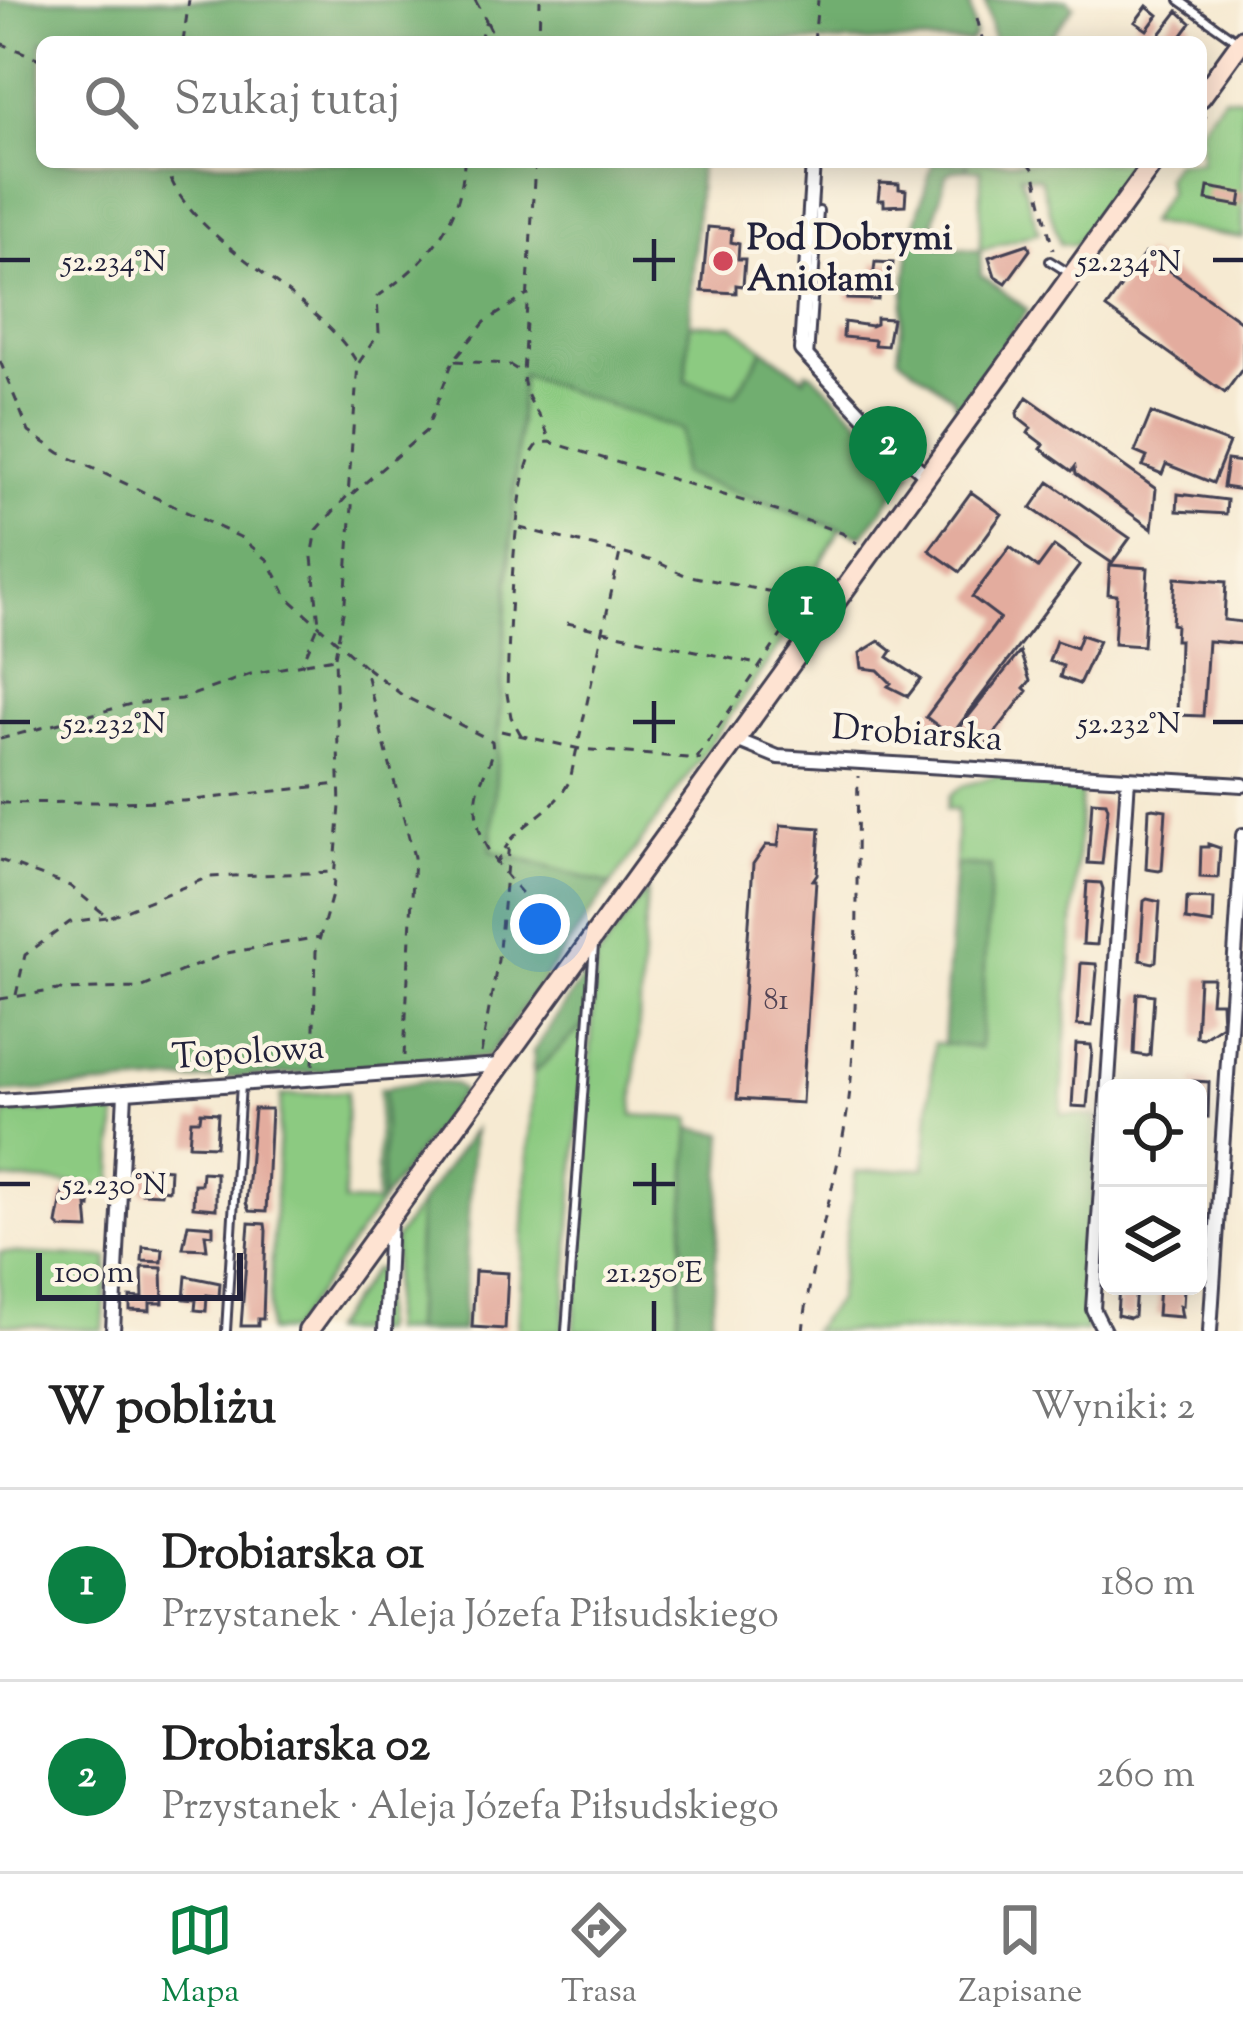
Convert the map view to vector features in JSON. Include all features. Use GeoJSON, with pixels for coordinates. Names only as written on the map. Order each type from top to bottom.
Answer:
{"type":"FeatureCollection","features":[{"type":"Feature","properties":{"kind":"main road"},"geometry":{"type":"LineString","coordinates":[[1207,89],[1241,41]]}},
{"type":"Feature","properties":{"kind":"main road"},"geometry":{"type":"LineString","coordinates":[[308,1331],[1150,168]]}},
{"type":"Feature","properties":{"kind":"street"},"geometry":{"type":"LineString","coordinates":[[813,168],[805,356],[927,476]]}},
{"type":"Feature","properties":{"kind":"street","name":"Drobiarska"},"geometry":{"type":"LineString","coordinates":[[734,739],[776,756],[1243,785]]}},
{"type":"Feature","properties":{"kind":"street"},"geometry":{"type":"LineString","coordinates":[[1104,1331],[1093,1309],[1128,778]]}},
{"type":"Feature","properties":{"kind":"street"},"geometry":{"type":"LineString","coordinates":[[1210,1331],[1243,835]]}},
{"type":"Feature","properties":{"kind":"street","name":"Topolowa"},"geometry":{"type":"LineString","coordinates":[[0,1101],[500,1065]]}},
{"type":"Feature","properties":{"kind":"street"},"geometry":{"type":"LineString","coordinates":[[113,1331],[125,1093]]}},
{"type":"Feature","properties":{"kind":"street"},"geometry":{"type":"LineString","coordinates":[[385,1331],[390,1217]]}},
{"type":"Feature","properties":{"kind":"lane"},"geometry":{"type":"LineString","coordinates":[[1179,0],[1241,41]]}},
{"type":"Feature","properties":{"kind":"lane"},"geometry":{"type":"LineString","coordinates":[[805,356],[819,211]]}},
{"type":"Feature","properties":{"kind":"lane"},"geometry":{"type":"LineString","coordinates":[[1050,261],[1072,275]]}},
{"type":"Feature","properties":{"kind":"lane"},"geometry":{"type":"LineString","coordinates":[[566,1331],[594,935]]}},
{"type":"Feature","properties":{"kind":"lane"},"geometry":{"type":"LineString","coordinates":[[226,1331],[241,1084]]}},
{"type":"Feature","properties":{"kind":"path"},"geometry":{"type":"LineString","coordinates":[[184,36],[189,0]]}},
{"type":"Feature","properties":{"kind":"path"},"geometry":{"type":"LineString","coordinates":[[475,0],[494,36]]}},
{"type":"Feature","properties":{"kind":"path"},"geometry":{"type":"LineString","coordinates":[[539,36],[541,0]]}},
{"type":"Feature","properties":{"kind":"path"},"geometry":{"type":"LineString","coordinates":[[815,36],[818,0]]}},
{"type":"Feature","properties":{"kind":"path"},"geometry":{"type":"LineString","coordinates":[[977,18],[982,36]]}},
{"type":"Feature","properties":{"kind":"path"},"geometry":{"type":"LineString","coordinates":[[481,36],[486,20]]}},
{"type":"Feature","properties":{"kind":"path"},"geometry":{"type":"LineString","coordinates":[[0,44],[36,58]]}},
{"type":"Feature","properties":{"kind":"path"},"geometry":{"type":"LineString","coordinates":[[169,168],[184,201],[209,228],[320,317],[358,364]]}},
{"type":"Feature","properties":{"kind":"path"},"geometry":{"type":"LineString","coordinates":[[302,664],[319,624],[312,557],[317,530],[348,495],[358,364],[379,333],[377,297],[428,258],[459,196],[463,168]]}},
{"type":"Feature","properties":{"kind":"path"},"geometry":{"type":"LineString","coordinates":[[535,168],[524,374],[526,397],[543,420],[550,442]]}},
{"type":"Feature","properties":{"kind":"path"},"geometry":{"type":"LineString","coordinates":[[1032,168],[1055,257],[1050,261]]}},
{"type":"Feature","properties":{"kind":"path"},"geometry":{"type":"LineString","coordinates":[[313,1079],[316,951],[334,872],[339,784],[335,658],[353,493],[426,430],[453,361],[485,322],[529,294]]}},
{"type":"Feature","properties":{"kind":"path"},"geometry":{"type":"LineString","coordinates":[[0,361],[29,433],[60,454],[240,537],[268,560],[288,598],[364,666],[402,694],[492,741],[491,765],[479,787],[478,812],[487,853],[534,907]]}},
{"type":"Feature","properties":{"kind":"path"},"geometry":{"type":"LineString","coordinates":[[453,361],[508,364],[524,374]]}},
{"type":"Feature","properties":{"kind":"path"},"geometry":{"type":"LineString","coordinates":[[0,386],[11,392]]}},
{"type":"Feature","properties":{"kind":"path"},"geometry":{"type":"LineString","coordinates":[[521,736],[511,718],[507,694],[517,528],[531,454],[540,443],[550,442],[842,533],[871,554]]}},
{"type":"Feature","properties":{"kind":"path"},"geometry":{"type":"LineString","coordinates":[[517,528],[664,564],[685,575],[820,602]]}},
{"type":"Feature","properties":{"kind":"path"},"geometry":{"type":"LineString","coordinates":[[495,864],[520,829],[560,799],[570,780],[620,553]]}},
{"type":"Feature","properties":{"kind":"path"},"geometry":{"type":"LineString","coordinates":[[696,759],[788,623],[795,596]]}},
{"type":"Feature","properties":{"kind":"path"},"geometry":{"type":"LineString","coordinates":[[567,623],[761,664]]}},
{"type":"Feature","properties":{"kind":"path"},"geometry":{"type":"LineString","coordinates":[[0,739],[131,704],[181,699],[251,674],[335,658]]}},
{"type":"Feature","properties":{"kind":"path"},"geometry":{"type":"LineString","coordinates":[[364,666],[414,857],[403,1072]]}},
{"type":"Feature","properties":{"kind":"path"},"geometry":{"type":"LineString","coordinates":[[501,731],[577,748],[696,759],[708,756]]}},
{"type":"Feature","properties":{"kind":"path"},"geometry":{"type":"LineString","coordinates":[[803,1331],[808,1282],[841,1150],[850,1079],[858,762]]}},
{"type":"Feature","properties":{"kind":"path"},"geometry":{"type":"LineString","coordinates":[[0,803],[184,801],[339,784]]}},
{"type":"Feature","properties":{"kind":"path"},"geometry":{"type":"LineString","coordinates":[[479,1066],[498,960],[509,842]]}},
{"type":"Feature","properties":{"kind":"path"},"geometry":{"type":"LineString","coordinates":[[0,860],[70,886],[108,917]]}},
{"type":"Feature","properties":{"kind":"path"},"geometry":{"type":"LineString","coordinates":[[15,997],[26,955],[70,922],[108,917],[209,877],[334,872]]}},
{"type":"Feature","properties":{"kind":"path"},"geometry":{"type":"LineString","coordinates":[[0,999],[58,989],[140,988],[227,953],[320,937]]}},
{"type":"Feature","properties":{"kind":"green space"},"geometry":{"type":"Polygon","coordinates":[[[0,0],[977,0],[969,1],[974,36],[36,36],[36,168],[700,168],[686,381],[735,395],[764,349],[804,378],[806,371],[813,374],[912,471],[862,536],[681,474],[682,430],[522,375],[491,851],[611,885],[488,1057],[0,1093],[0,0]]]}},
{"type":"Feature","properties":{"kind":"green space"},"geometry":{"type":"Polygon","coordinates":[[[985,0],[1067,0],[1074,6],[1052,36],[993,36],[985,0]]]}},
{"type":"Feature","properties":{"kind":"green space"},"geometry":{"type":"Polygon","coordinates":[[[1223,97],[1243,98],[1243,238],[1148,223],[1168,193],[1166,176],[1171,168],[1207,168],[1207,119],[1223,97]]]}},
{"type":"Feature","properties":{"kind":"green space"},"geometry":{"type":"Polygon","coordinates":[[[931,168],[967,168],[946,175],[928,245],[980,251],[981,275],[1028,310],[957,410],[953,397],[898,357],[911,238],[931,168]]]}},
{"type":"Feature","properties":{"kind":"green space"},"geometry":{"type":"Polygon","coordinates":[[[1131,168],[1075,245],[1060,244],[1040,178],[1020,175],[1039,232],[980,251],[981,170],[967,169],[1131,168]]]}},
{"type":"Feature","properties":{"kind":"green space"},"geometry":{"type":"Polygon","coordinates":[[[690,324],[733,325],[764,349],[735,395],[686,381],[690,324]]]}},
{"type":"Feature","properties":{"kind":"green space"},"geometry":{"type":"Polygon","coordinates":[[[522,375],[682,430],[681,474],[840,529],[800,600],[803,612],[611,885],[491,851],[522,375]]]}},
{"type":"Feature","properties":{"kind":"green space"},"geometry":{"type":"Polygon","coordinates":[[[998,775],[1082,782],[1061,1114],[1097,1117],[1086,1331],[811,1331],[837,1300],[856,1172],[925,1168],[934,1043],[980,1047],[990,867],[955,865],[957,809],[946,809],[950,795],[962,786],[998,775]]]}},
{"type":"Feature","properties":{"kind":"green space"},"geometry":{"type":"Polygon","coordinates":[[[955,865],[991,867],[980,1048],[943,1044],[955,865]]]}},
{"type":"Feature","properties":{"kind":"green space"},"geometry":{"type":"Polygon","coordinates":[[[647,890],[633,1115],[691,1119],[677,1331],[574,1331],[596,960],[647,890]]]}},
{"type":"Feature","properties":{"kind":"green space"},"geometry":{"type":"Polygon","coordinates":[[[588,969],[586,1023],[533,1074],[533,1052],[588,969]]]}},
{"type":"Feature","properties":{"kind":"green space"},"geometry":{"type":"Polygon","coordinates":[[[586,1023],[563,1331],[518,1331],[533,1074],[586,1023]]]}},
{"type":"Feature","properties":{"kind":"green space"},"geometry":{"type":"Polygon","coordinates":[[[424,1081],[454,1084],[463,1091],[381,1202],[385,1088],[424,1081]]]}},
{"type":"Feature","properties":{"kind":"green space"},"geometry":{"type":"Polygon","coordinates":[[[380,1088],[385,1088],[381,1202],[290,1331],[268,1331],[281,1096],[347,1091],[344,1202],[376,1203],[380,1088]]]}},
{"type":"Feature","properties":{"kind":"green space"},"geometry":{"type":"Polygon","coordinates":[[[117,1108],[112,1186],[1,1179],[5,1113],[117,1108]]]}},
{"type":"Feature","properties":{"kind":"green space"},"geometry":{"type":"Polygon","coordinates":[[[690,1128],[724,1134],[711,1331],[677,1331],[690,1128]]]}},
{"type":"Feature","properties":{"kind":"green space"},"geometry":{"type":"Polygon","coordinates":[[[474,1129],[462,1331],[413,1331],[420,1204],[474,1129]]]}},
{"type":"Feature","properties":{"kind":"green space"},"geometry":{"type":"Polygon","coordinates":[[[420,1204],[413,1331],[389,1331],[395,1239],[420,1204]]]}},
{"type":"Feature","properties":{"kind":"green space"},"geometry":{"type":"Polygon","coordinates":[[[0,1252],[108,1258],[103,1330],[0,1324],[0,1252]]]}},
{"type":"Feature","properties":{"kind":"green space"},"geometry":{"type":"Polygon","coordinates":[[[374,1269],[382,1270],[380,1331],[329,1331],[374,1269]]]}},
{"type":"Feature","properties":{"kind":"building"},"geometry":{"type":"Polygon","coordinates":[[[1147,6],[1158,15],[1147,30],[1135,22],[1147,6]]]}},
{"type":"Feature","properties":{"kind":"building"},"geometry":{"type":"Polygon","coordinates":[[[1178,11],[1191,23],[1181,36],[1159,36],[1178,11]]]}},
{"type":"Feature","properties":{"kind":"building"},"geometry":{"type":"Polygon","coordinates":[[[880,183],[899,184],[899,189],[906,190],[905,205],[884,206],[884,200],[878,200],[880,183]]]}},
{"type":"Feature","properties":{"kind":"building"},"geometry":{"type":"Polygon","coordinates":[[[1208,187],[1242,193],[1240,206],[1206,200],[1208,187]]]}},
{"type":"Feature","properties":{"kind":"building"},"geometry":{"type":"Polygon","coordinates":[[[708,227],[732,229],[731,242],[739,244],[738,259],[745,259],[743,286],[736,285],[736,293],[702,291],[708,227]]]}},
{"type":"Feature","properties":{"kind":"building"},"geometry":{"type":"Polygon","coordinates":[[[1028,244],[1030,250],[1006,283],[995,276],[989,257],[1028,244]]]}},
{"type":"Feature","properties":{"kind":"building"},"geometry":{"type":"Polygon","coordinates":[[[1145,253],[1243,323],[1243,368],[1225,393],[1106,308],[1145,253]]]}},
{"type":"Feature","properties":{"kind":"building"},"geometry":{"type":"Polygon","coordinates":[[[875,262],[893,263],[891,281],[873,279],[875,262]]]}},
{"type":"Feature","properties":{"kind":"building"},"geometry":{"type":"Polygon","coordinates":[[[848,288],[879,289],[878,300],[847,299],[848,288]]]}},
{"type":"Feature","properties":{"kind":"building"},"geometry":{"type":"Polygon","coordinates":[[[876,318],[892,319],[887,346],[843,337],[844,322],[871,326],[876,318]]]}},
{"type":"Feature","properties":{"kind":"building"},"geometry":{"type":"Polygon","coordinates":[[[1027,397],[1156,489],[1152,529],[1076,474],[1075,467],[1072,471],[1041,449],[1044,445],[1018,418],[1027,397]]]}},
{"type":"Feature","properties":{"kind":"building"},"geometry":{"type":"Polygon","coordinates":[[[1151,413],[1229,443],[1213,483],[1166,464],[1162,474],[1143,466],[1147,457],[1135,452],[1151,413]]]}},
{"type":"Feature","properties":{"kind":"building"},"geometry":{"type":"Polygon","coordinates":[[[1227,460],[1243,462],[1243,490],[1223,487],[1227,460]]]}},
{"type":"Feature","properties":{"kind":"building"},"geometry":{"type":"Polygon","coordinates":[[[1049,482],[1130,538],[1112,563],[1031,508],[1049,482]]]}},
{"type":"Feature","properties":{"kind":"building"},"geometry":{"type":"Polygon","coordinates":[[[971,492],[1002,514],[960,572],[929,550],[971,492]]]}},
{"type":"Feature","properties":{"kind":"building"},"geometry":{"type":"Polygon","coordinates":[[[1178,494],[1227,500],[1226,514],[1177,511],[1178,494]]]}},
{"type":"Feature","properties":{"kind":"building"},"geometry":{"type":"Polygon","coordinates":[[[1054,546],[1080,565],[951,736],[926,717],[1000,618],[972,597],[1010,547],[1038,568],[1054,546]]]}},
{"type":"Feature","properties":{"kind":"building"},"geometry":{"type":"Polygon","coordinates":[[[1110,565],[1148,568],[1143,646],[1114,644],[1117,595],[1108,594],[1110,565]]]}},
{"type":"Feature","properties":{"kind":"building"},"geometry":{"type":"Polygon","coordinates":[[[1175,578],[1226,582],[1224,620],[1243,622],[1243,644],[1208,641],[1203,716],[1177,715],[1179,640],[1175,640],[1176,625],[1172,624],[1175,578]]]}},
{"type":"Feature","properties":{"kind":"building"},"geometry":{"type":"Polygon","coordinates":[[[1081,635],[1099,641],[1079,684],[1060,677],[1063,666],[1049,661],[1056,641],[1076,648],[1081,635]]]}},
{"type":"Feature","properties":{"kind":"building"},"geometry":{"type":"Polygon","coordinates":[[[879,641],[892,651],[888,657],[921,679],[908,696],[888,686],[891,683],[878,670],[862,668],[860,653],[879,641]]]}},
{"type":"Feature","properties":{"kind":"building"},"geometry":{"type":"Polygon","coordinates":[[[1020,652],[1030,681],[1024,688],[1027,691],[985,746],[960,727],[1020,652]]]}},
{"type":"Feature","properties":{"kind":"building"},"geometry":{"type":"Polygon","coordinates":[[[1092,801],[1106,802],[1108,808],[1102,864],[1088,863],[1092,801]]]}},
{"type":"Feature","properties":{"kind":"building"},"geometry":{"type":"Polygon","coordinates":[[[1149,809],[1166,810],[1159,871],[1146,869],[1149,809]]]}},
{"type":"Feature","properties":{"kind":"building"},"geometry":{"type":"Polygon","coordinates":[[[781,825],[820,828],[802,1103],[737,1099],[753,864],[766,845],[778,846],[781,825]]]}},
{"type":"Feature","properties":{"kind":"building"},"geometry":{"type":"Polygon","coordinates":[[[1201,847],[1220,848],[1218,878],[1200,877],[1201,847]]]}},
{"type":"Feature","properties":{"kind":"building"},"geometry":{"type":"Polygon","coordinates":[[[1087,882],[1101,883],[1103,889],[1097,945],[1083,944],[1087,882]]]}},
{"type":"Feature","properties":{"kind":"building"},"geometry":{"type":"Polygon","coordinates":[[[1187,898],[1214,899],[1213,924],[1186,920],[1187,898]]]}},
{"type":"Feature","properties":{"kind":"building"},"geometry":{"type":"Polygon","coordinates":[[[1147,899],[1160,902],[1153,963],[1140,960],[1147,899]]]}},
{"type":"Feature","properties":{"kind":"building"},"geometry":{"type":"Polygon","coordinates":[[[1081,963],[1096,964],[1092,1026],[1077,1025],[1081,963]]]}},
{"type":"Feature","properties":{"kind":"building"},"geometry":{"type":"Polygon","coordinates":[[[1199,978],[1213,978],[1211,1002],[1221,1002],[1222,1025],[1203,1038],[1196,1037],[1199,978]]]}},
{"type":"Feature","properties":{"kind":"building"},"geometry":{"type":"Polygon","coordinates":[[[1137,994],[1154,995],[1147,1056],[1134,1054],[1137,994]]]}},
{"type":"Feature","properties":{"kind":"building"},"geometry":{"type":"Polygon","coordinates":[[[1076,1044],[1091,1045],[1087,1107],[1072,1106],[1076,1044]]]}},
{"type":"Feature","properties":{"kind":"building"},"geometry":{"type":"Polygon","coordinates":[[[254,1109],[271,1109],[266,1212],[249,1211],[246,1203],[254,1109]]]}},
{"type":"Feature","properties":{"kind":"building"},"geometry":{"type":"Polygon","coordinates":[[[201,1112],[218,1113],[216,1146],[189,1145],[191,1120],[200,1120],[201,1112]]]}},
{"type":"Feature","properties":{"kind":"building"},"geometry":{"type":"Polygon","coordinates":[[[140,1167],[170,1169],[169,1190],[142,1193],[140,1167]]]}},
{"type":"Feature","properties":{"kind":"building"},"geometry":{"type":"Polygon","coordinates":[[[202,1172],[216,1173],[216,1209],[193,1207],[194,1184],[201,1184],[202,1172]]]}},
{"type":"Feature","properties":{"kind":"building"},"geometry":{"type":"Polygon","coordinates":[[[63,1191],[91,1193],[89,1229],[57,1224],[63,1191]]]}},
{"type":"Feature","properties":{"kind":"building"},"geometry":{"type":"Polygon","coordinates":[[[249,1223],[265,1224],[266,1231],[263,1319],[258,1319],[258,1326],[241,1326],[249,1223]]]}},
{"type":"Feature","properties":{"kind":"building"},"geometry":{"type":"Polygon","coordinates":[[[188,1224],[213,1226],[213,1235],[205,1234],[207,1249],[183,1248],[188,1224]]]}},
{"type":"Feature","properties":{"kind":"building"},"geometry":{"type":"Polygon","coordinates":[[[143,1247],[163,1249],[162,1262],[142,1261],[143,1247]]]}},
{"type":"Feature","properties":{"kind":"building"},"geometry":{"type":"Polygon","coordinates":[[[142,1267],[162,1268],[163,1303],[150,1303],[150,1311],[130,1310],[130,1297],[143,1298],[142,1267]]]}},
{"type":"Feature","properties":{"kind":"building"},"geometry":{"type":"Polygon","coordinates":[[[475,1271],[508,1273],[505,1329],[472,1327],[475,1271]]]}},
{"type":"Feature","properties":{"kind":"building"},"geometry":{"type":"Polygon","coordinates":[[[186,1276],[220,1283],[219,1297],[207,1295],[206,1311],[195,1310],[196,1300],[184,1299],[186,1276]]]}},
{"type":"Feature","properties":{"kind":"building"},"geometry":{"type":"Polygon","coordinates":[[[1118,1295],[1135,1295],[1134,1316],[1117,1315],[1118,1295]]]}},
{"type":"Feature","properties":{"kind":"building"},"geometry":{"type":"Polygon","coordinates":[[[1158,1295],[1184,1295],[1182,1317],[1157,1315],[1158,1295]]]}},
{"type":"Feature","properties":{"kind":"place","name":"Pod Dobrymi Aniołami"},"geometry":{"type":"Point","coordinates":[723,261]}},
{"type":"Feature","properties":{"kind":"place","name":"Drobiarska 02"},"geometry":{"type":"Point","coordinates":[888,505]}},
{"type":"Feature","properties":{"kind":"place","name":"Drobiarska 01"},"geometry":{"type":"Point","coordinates":[807,665]}}]}
